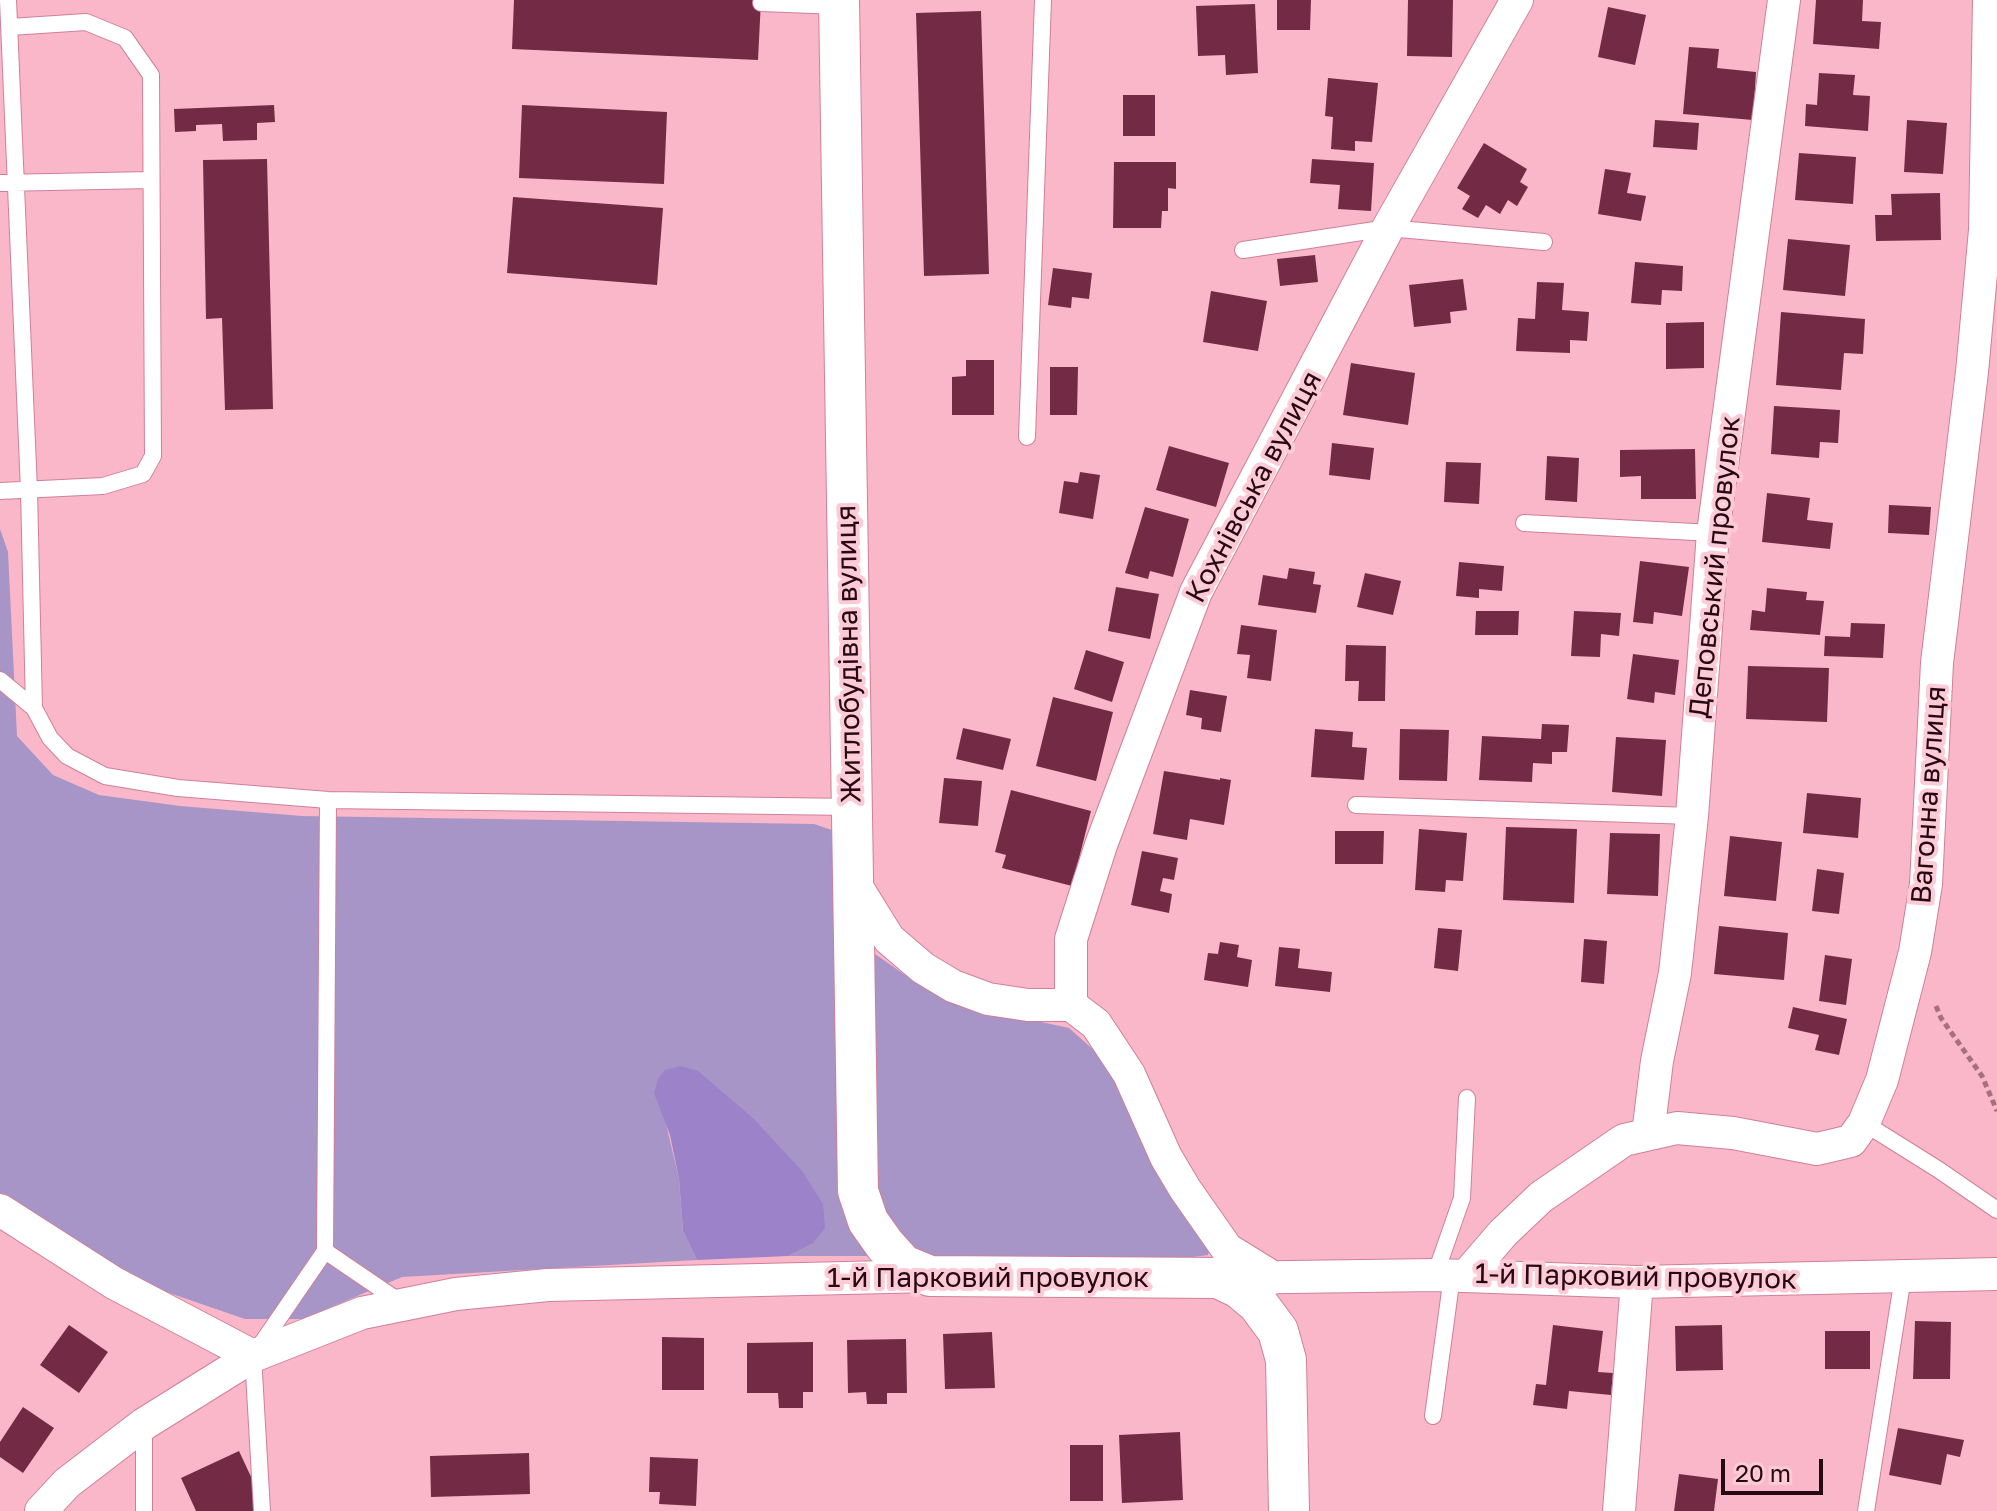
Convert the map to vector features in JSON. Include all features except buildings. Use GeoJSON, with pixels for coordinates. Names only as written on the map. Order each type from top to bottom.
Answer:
{"type":"FeatureCollection","features":[{"type":"Feature","properties":{"kind":"street","name":"Кохнівська вулиця"},"geometry":{"type":"LineString","coordinates":[[1071,1005],[1071,939],[1101,845],[1196,592],[1388,228],[1517,0]]}},
{"type":"Feature","properties":{"kind":"street","name":"Деповський провулок"},"geometry":{"type":"LineString","coordinates":[[1648,1134],[1657,1061],[1675,973],[1692,816],[1713,533],[1784,0]]}},
{"type":"Feature","properties":{"kind":"street","name":"Вагонна вулиця"},"geometry":{"type":"LineString","coordinates":[[1864,1123],[1882,1080],[1915,952],[1926,884],[1937,663],[1972,372],[1985,230],[1989,0]]}},
{"type":"Feature","properties":{"kind":"street","name":"Житлобудівна вулиця"},"geometry":{"type":"LineString","coordinates":[[839,3],[858,1191],[868,1221],[885,1245],[903,1265],[930,1276]]}},
{"type":"Feature","properties":{"kind":"street"},"geometry":{"type":"LineString","coordinates":[[853,881],[889,939],[923,968],[953,986],[988,999],[1028,1005],[1071,1005],[1096,1024],[1129,1074],[1166,1157],[1227,1249],[1275,1279]]}},
{"type":"Feature","properties":{"kind":"street"},"geometry":{"type":"LineString","coordinates":[[1451,1275],[1541,1197],[1624,1140],[1677,1128],[1733,1133],[1817,1149],[1851,1141],[1864,1123]]}},
{"type":"Feature","properties":{"kind":"street"},"geometry":{"type":"LineString","coordinates":[[0,1210],[114,1283],[253,1356]]}},
{"type":"Feature","properties":{"kind":"street","name":"1-й Парковий провулок"},"geometry":{"type":"LineString","coordinates":[[41,1511],[67,1483],[144,1424],[253,1356],[362,1313],[456,1294],[548,1285],[930,1276],[1275,1279],[1451,1275],[1637,1282],[1997,1274]]}},
{"type":"Feature","properties":{"kind":"street"},"geometry":{"type":"LineString","coordinates":[[1218,1278],[1239,1288],[1258,1304],[1278,1331],[1286,1360],[1289,1511]]}},
{"type":"Feature","properties":{"kind":"street"},"geometry":{"type":"LineString","coordinates":[[1619,1511],[1637,1282]]}},
{"type":"Feature","properties":{"kind":"lane"},"geometry":{"type":"LineString","coordinates":[[8,0],[8,183],[29,490],[34,708]]}},
{"type":"Feature","properties":{"kind":"lane"},"geometry":{"type":"LineString","coordinates":[[1027,437],[1043,0]]}},
{"type":"Feature","properties":{"kind":"lane"},"geometry":{"type":"LineString","coordinates":[[761,3],[839,3]]}},
{"type":"Feature","properties":{"kind":"lane"},"geometry":{"type":"LineString","coordinates":[[0,491],[103,486],[143,474],[153,456],[151,75],[125,38],[86,22],[10,27]]}},
{"type":"Feature","properties":{"kind":"lane"},"geometry":{"type":"LineString","coordinates":[[8,183],[151,180]]}},
{"type":"Feature","properties":{"kind":"lane"},"geometry":{"type":"LineString","coordinates":[[1243,250],[1388,228],[1544,242]]}},
{"type":"Feature","properties":{"kind":"lane"},"geometry":{"type":"LineString","coordinates":[[1524,523],[1713,533]]}},
{"type":"Feature","properties":{"kind":"lane"},"geometry":{"type":"LineString","coordinates":[[0,680],[34,708],[50,738],[67,756],[105,776],[178,788],[328,800],[852,807]]}},
{"type":"Feature","properties":{"kind":"lane"},"geometry":{"type":"LineString","coordinates":[[262,1511],[253,1356],[325,1251],[328,800]]}},
{"type":"Feature","properties":{"kind":"lane"},"geometry":{"type":"LineString","coordinates":[[1356,805],[1692,816]]}},
{"type":"Feature","properties":{"kind":"lane"},"geometry":{"type":"LineString","coordinates":[[1433,1416],[1462,1198],[1467,1098]]}},
{"type":"Feature","properties":{"kind":"lane"},"geometry":{"type":"LineString","coordinates":[[1864,1123],[1997,1210]]}},
{"type":"Feature","properties":{"kind":"lane"},"geometry":{"type":"LineString","coordinates":[[325,1251],[404,1305]]}},
{"type":"Feature","properties":{"kind":"lane"},"geometry":{"type":"LineString","coordinates":[[1866,1511],[1903,1277]]}},
{"type":"Feature","properties":{"kind":"lane"},"geometry":{"type":"LineString","coordinates":[[144,1424],[144,1511]]}},
{"type":"Feature","properties":{"kind":"path"},"geometry":{"type":"LineString","coordinates":[[1935,1005],[1982,1076],[1997,1111]]}},
{"type":"Feature","properties":{"kind":"shaded area"},"geometry":{"type":"Polygon","coordinates":[[[0,529],[8,552],[17,736],[53,775],[99,795],[180,806],[302,816],[814,824],[832,830],[839,846],[837,892],[875,954],[940,994],[976,1008],[1069,1028],[1115,1069],[1211,1244],[1208,1255],[1134,1265],[928,1256],[788,1256],[812,1244],[664,1115],[679,1179],[683,1231],[697,1260],[402,1277],[303,1319],[245,1319],[146,1285],[0,1195],[0,529]]]}},
{"type":"Feature","properties":{"kind":"shaded area"},"geometry":{"type":"Polygon","coordinates":[[[681,1066],[698,1071],[754,1119],[802,1171],[823,1204],[825,1228],[812,1244],[788,1256],[697,1260],[683,1231],[679,1179],[670,1135],[654,1093],[658,1079],[665,1070],[681,1066]]]}}]}
